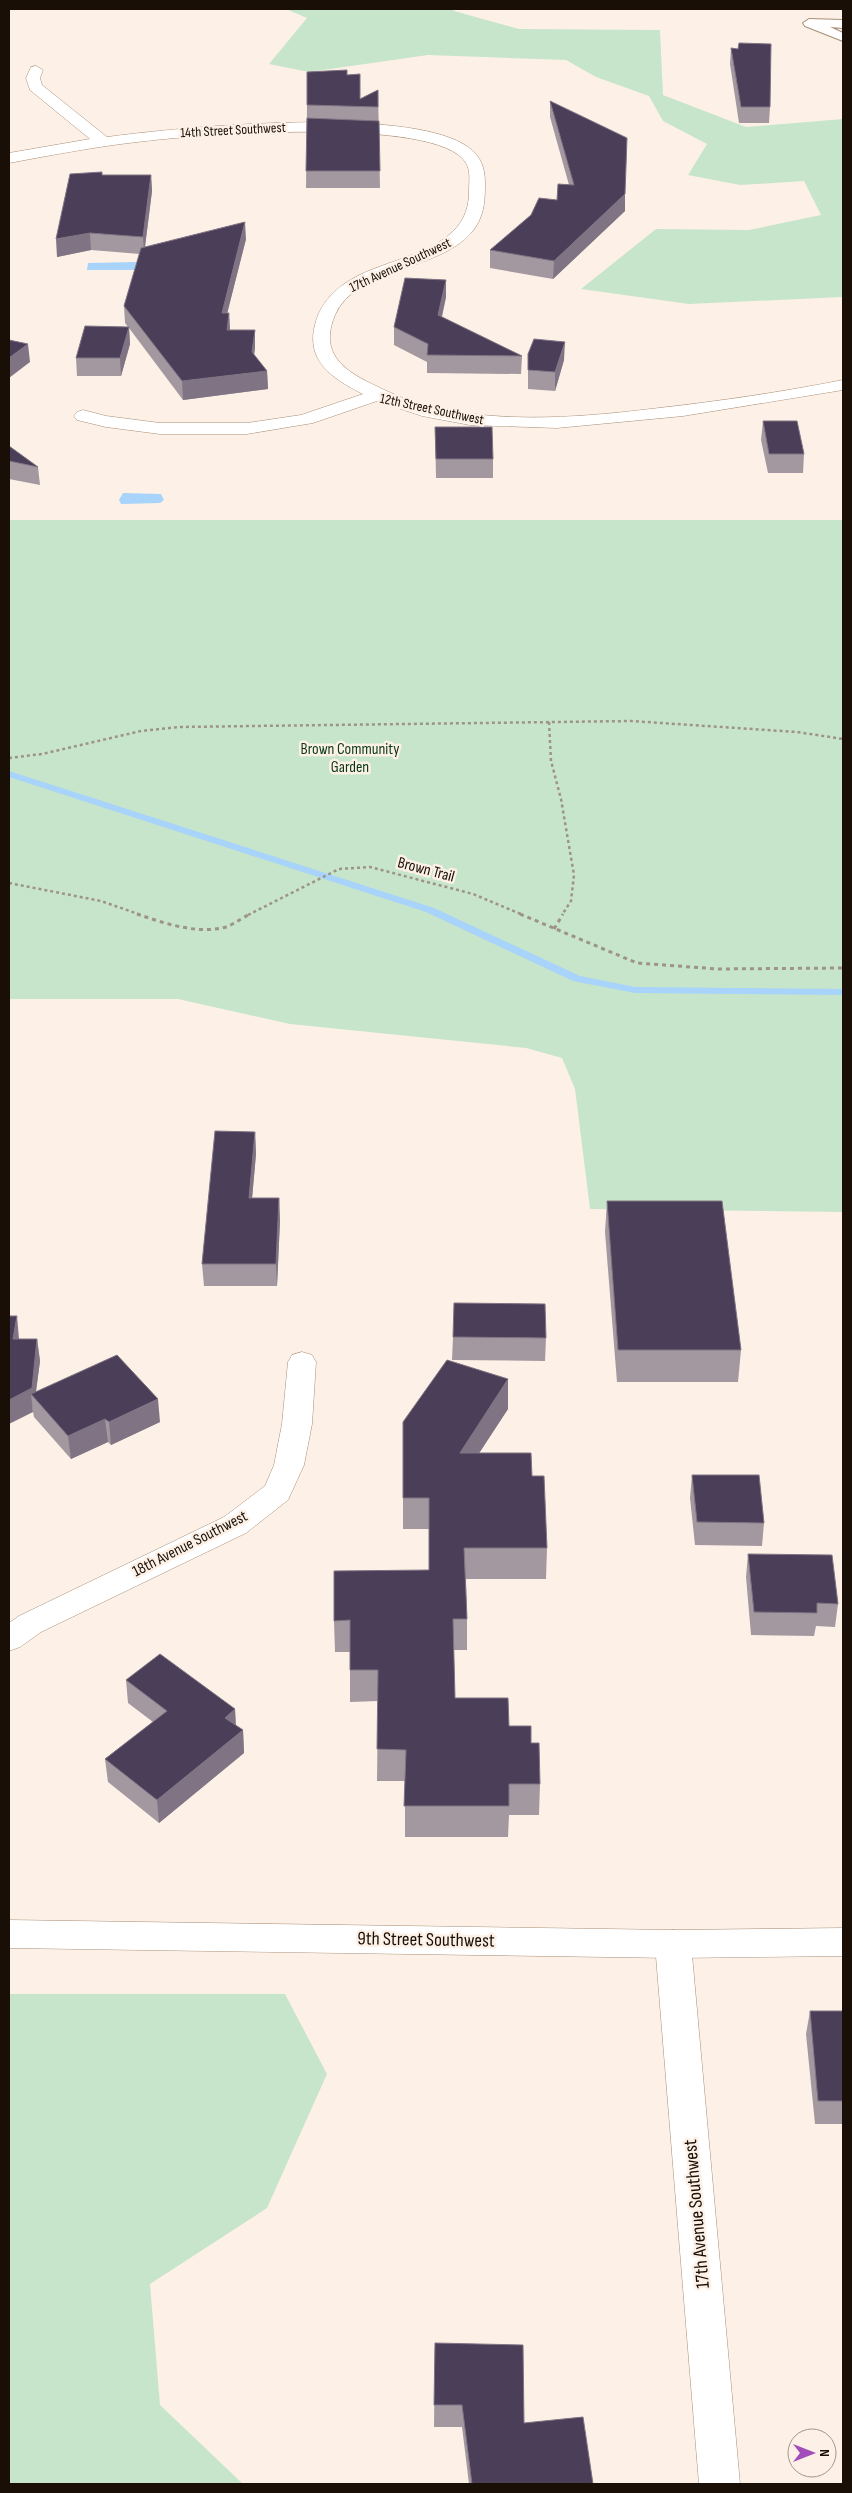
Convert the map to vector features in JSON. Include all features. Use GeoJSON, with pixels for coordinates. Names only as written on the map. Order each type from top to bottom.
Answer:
{"type":"FeatureCollection","features":[{"type":"Feature","properties":{"kind":"street"},"geometry":{"type":"LineString","coordinates":[[36,70],[33,78],[35,87],[104,142]]}},
{"type":"Feature","properties":{"kind":"street","name":"14th Street Southwest"},"geometry":{"type":"LineString","coordinates":[[9,158],[104,142],[198,130],[289,127],[396,132],[428,136],[456,147]]}},
{"type":"Feature","properties":{"kind":"street","name":"17th Avenue Southwest"},"geometry":{"type":"LineString","coordinates":[[376,395],[348,378],[325,355],[319,338],[324,318],[332,303],[357,282],[448,245],[473,220],[478,207],[476,169],[470,157],[456,147]]}},
{"type":"Feature","properties":{"kind":"street","name":"12th Street Southwest"},"geometry":{"type":"LineString","coordinates":[[84,416],[102,421],[163,427],[256,428],[297,422],[376,395],[413,407],[452,416],[486,421],[539,424],[578,422],[784,398],[843,384]]}},
{"type":"Feature","properties":{"kind":"street","name":"18th Avenue Southwest"},"geometry":{"type":"LineString","coordinates":[[9,1639],[30,1624],[235,1525],[277,1492],[289,1465],[298,1424],[302,1362]]}},
{"type":"Feature","properties":{"kind":"street","name":"9th Street Southwest"},"geometry":{"type":"LineString","coordinates":[[9,1934],[673,1944],[843,1942]]}},
{"type":"Feature","properties":{"kind":"street","name":"17th Avenue Southwest"},"geometry":{"type":"LineString","coordinates":[[673,1944],[720,2484]]}},
{"type":"Feature","properties":{"kind":"lane"},"geometry":{"type":"LineString","coordinates":[[843,24],[809,24],[843,37]]}},
{"type":"Feature","properties":{"kind":"path"},"geometry":{"type":"LineString","coordinates":[[549,722],[551,761],[561,799],[574,876],[571,901],[554,929]]}},
{"type":"Feature","properties":{"kind":"path"},"geometry":{"type":"LineString","coordinates":[[9,758],[53,753],[140,731],[179,727],[549,722],[660,723],[797,732],[843,740]]}},
{"type":"Feature","properties":{"kind":"path","name":"Brown Trail"},"geometry":{"type":"LineString","coordinates":[[9,883],[101,901],[166,924],[211,930],[228,926],[277,899],[339,869],[370,867],[427,880],[473,894],[637,963],[718,969],[843,968]]}},
{"type":"Feature","properties":{"kind":"green space"},"geometry":{"type":"Polygon","coordinates":[[[286,9],[453,9],[454,11],[519,29],[660,30],[663,95],[746,127],[843,119],[843,297],[689,304],[581,289],[656,229],[749,230],[821,215],[804,181],[740,185],[688,175],[707,144],[663,121],[649,96],[596,77],[566,60],[428,55],[309,72],[269,64],[307,18],[286,9]]]}},
{"type":"Feature","properties":{"kind":"green space","name":"Brown Community Garden"},"geometry":{"type":"Polygon","coordinates":[[[9,520],[843,520],[843,1212],[590,1209],[575,1089],[562,1058],[526,1048],[290,1024],[178,999],[9,999],[9,520]]]}},
{"type":"Feature","properties":{"kind":"green space"},"geometry":{"type":"Polygon","coordinates":[[[9,1994],[285,1994],[327,2074],[267,2208],[150,2284],[160,2405],[243,2484],[9,2484],[9,1994]]]}},
{"type":"Feature","properties":{"kind":"water"},"geometry":{"type":"Polygon","coordinates":[[[136,262],[135,270],[87,270],[88,263],[136,262]]]}},
{"type":"Feature","properties":{"kind":"water"},"geometry":{"type":"Polygon","coordinates":[[[123,493],[161,494],[164,500],[160,503],[121,504],[119,500],[123,493]]]}},
{"type":"Feature","properties":{"kind":"building"},"geometry":{"type":"Polygon","coordinates":[[[739,43],[771,44],[770,107],[741,107],[731,48],[738,49],[739,43]]]}},
{"type":"Feature","properties":{"kind":"building"},"geometry":{"type":"Polygon","coordinates":[[[347,70],[347,75],[360,74],[360,99],[378,90],[378,107],[307,105],[307,72],[347,70]]]}},
{"type":"Feature","properties":{"kind":"building"},"geometry":{"type":"Polygon","coordinates":[[[550,101],[627,138],[625,194],[554,261],[490,250],[531,215],[539,198],[557,200],[558,184],[574,185],[550,101]]]}},
{"type":"Feature","properties":{"kind":"building"},"geometry":{"type":"Polygon","coordinates":[[[307,118],[379,121],[380,171],[306,171],[307,118]]]}},
{"type":"Feature","properties":{"kind":"building"},"geometry":{"type":"Polygon","coordinates":[[[102,172],[102,175],[151,175],[143,237],[90,233],[56,239],[70,174],[102,172]]]}},
{"type":"Feature","properties":{"kind":"building"},"geometry":{"type":"Polygon","coordinates":[[[245,222],[222,313],[229,313],[227,330],[255,330],[252,352],[267,371],[182,381],[124,306],[141,248],[245,222]]]}},
{"type":"Feature","properties":{"kind":"building"},"geometry":{"type":"Polygon","coordinates":[[[405,278],[446,280],[438,315],[522,356],[427,355],[428,344],[394,327],[405,278]]]}},
{"type":"Feature","properties":{"kind":"building"},"geometry":{"type":"Polygon","coordinates":[[[85,326],[129,327],[120,358],[76,358],[85,326]]]}},
{"type":"Feature","properties":{"kind":"building"},"geometry":{"type":"Polygon","coordinates":[[[534,339],[565,342],[555,372],[528,370],[528,354],[534,339]]]}},
{"type":"Feature","properties":{"kind":"building"},"geometry":{"type":"Polygon","coordinates":[[[9,340],[28,344],[9,358],[9,340]]]}},
{"type":"Feature","properties":{"kind":"building"},"geometry":{"type":"Polygon","coordinates":[[[763,421],[797,421],[804,454],[769,454],[763,421]]]}},
{"type":"Feature","properties":{"kind":"building"},"geometry":{"type":"Polygon","coordinates":[[[435,427],[492,427],[493,459],[436,459],[435,427]]]}},
{"type":"Feature","properties":{"kind":"building"},"geometry":{"type":"Polygon","coordinates":[[[9,446],[38,467],[9,461],[9,446]]]}},
{"type":"Feature","properties":{"kind":"building"},"geometry":{"type":"Polygon","coordinates":[[[215,1131],[255,1132],[249,1198],[279,1198],[276,1264],[202,1264],[215,1131]]]}},
{"type":"Feature","properties":{"kind":"building"},"geometry":{"type":"Polygon","coordinates":[[[607,1201],[722,1201],[741,1350],[618,1350],[607,1201]]]}},
{"type":"Feature","properties":{"kind":"building"},"geometry":{"type":"Polygon","coordinates":[[[454,1303],[545,1304],[546,1338],[453,1337],[454,1303]]]}},
{"type":"Feature","properties":{"kind":"building"},"geometry":{"type":"Polygon","coordinates":[[[9,1316],[17,1316],[13,1339],[37,1339],[32,1388],[9,1400],[9,1316]]]}},
{"type":"Feature","properties":{"kind":"building"},"geometry":{"type":"Polygon","coordinates":[[[117,1355],[158,1399],[109,1422],[105,1419],[68,1436],[31,1394],[117,1355]]]}},
{"type":"Feature","properties":{"kind":"building"},"geometry":{"type":"Polygon","coordinates":[[[447,1360],[508,1379],[460,1453],[531,1453],[532,1476],[544,1476],[547,1548],[464,1548],[467,1619],[453,1619],[455,1698],[508,1698],[509,1726],[531,1726],[531,1743],[539,1743],[540,1784],[509,1784],[509,1806],[404,1806],[406,1750],[377,1749],[378,1670],[350,1670],[350,1620],[334,1621],[334,1571],[429,1570],[429,1498],[403,1498],[403,1422],[447,1360]]]}},
{"type":"Feature","properties":{"kind":"building"},"geometry":{"type":"Polygon","coordinates":[[[692,1475],[759,1475],[764,1523],[697,1522],[692,1475]]]}},
{"type":"Feature","properties":{"kind":"building"},"geometry":{"type":"Polygon","coordinates":[[[748,1554],[832,1555],[838,1604],[817,1603],[817,1613],[754,1612],[748,1554]]]}},
{"type":"Feature","properties":{"kind":"building"},"geometry":{"type":"Polygon","coordinates":[[[160,1654],[235,1709],[225,1718],[243,1730],[157,1800],[105,1759],[167,1711],[126,1680],[160,1654]]]}},
{"type":"Feature","properties":{"kind":"building"},"geometry":{"type":"Polygon","coordinates":[[[810,2011],[843,2011],[843,2101],[818,2101],[810,2011]]]}},
{"type":"Feature","properties":{"kind":"building"},"geometry":{"type":"Polygon","coordinates":[[[435,2343],[523,2345],[524,2423],[583,2417],[593,2484],[472,2484],[462,2405],[434,2405],[435,2343]]]}},
{"type":"Feature","properties":{"kind":"waterway"},"geometry":{"type":"LineString","coordinates":[[9,774],[430,910],[577,979],[635,990],[843,992]]}}]}
